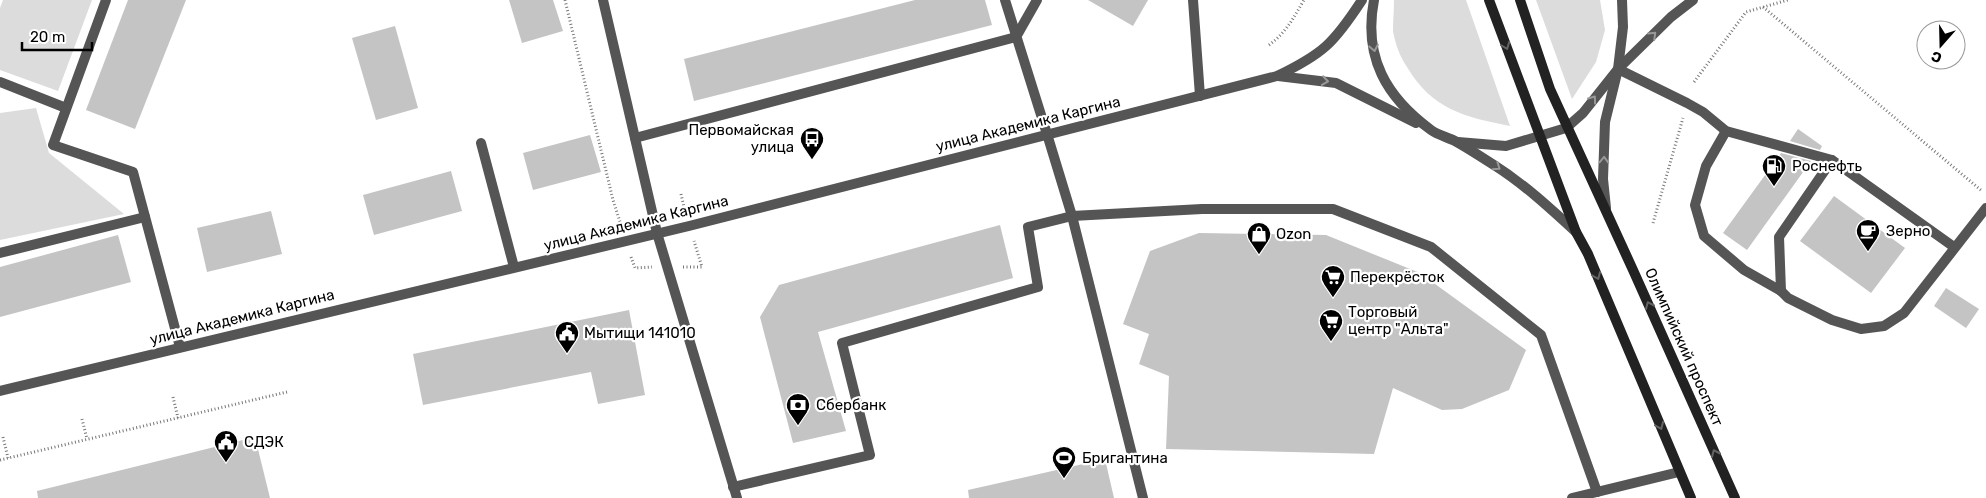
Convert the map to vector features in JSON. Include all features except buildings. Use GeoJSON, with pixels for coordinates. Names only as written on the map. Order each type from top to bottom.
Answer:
{"type":"FeatureCollection","features":[{"type":"Feature","properties":{"kind":"main road"},"geometry":{"type":"LineString","coordinates":[[1489,0],[1576,232],[1588,254],[1691,498]]}},
{"type":"Feature","properties":{"kind":"main road","name":"Олимпийский проспект"},"geometry":{"type":"LineString","coordinates":[[1520,0],[1550,89],[1566,128],[1606,209],[1735,498]]}},
{"type":"Feature","properties":{"kind":"street"},"geometry":{"type":"LineString","coordinates":[[106,0],[52,145],[133,172],[180,348]]}},
{"type":"Feature","properties":{"kind":"street"},"geometry":{"type":"LineString","coordinates":[[603,0],[657,233],[737,498]]}},
{"type":"Feature","properties":{"kind":"street"},"geometry":{"type":"LineString","coordinates":[[1005,0],[1072,216],[1143,498]]}},
{"type":"Feature","properties":{"kind":"street"},"geometry":{"type":"LineString","coordinates":[[635,138],[1016,37],[1037,0]]}},
{"type":"Feature","properties":{"kind":"street"},"geometry":{"type":"LineString","coordinates":[[1193,0],[1200,96]]}},
{"type":"Feature","properties":{"kind":"street"},"geometry":{"type":"LineString","coordinates":[[1277,76],[1304,64],[1323,51],[1342,30],[1362,0]]}},
{"type":"Feature","properties":{"kind":"street"},"geometry":{"type":"LineString","coordinates":[[1374,0],[1372,46],[1383,80],[1403,106],[1432,131]]}},
{"type":"Feature","properties":{"kind":"street","name":"Олимпийский проспект"},"geometry":{"type":"LineString","coordinates":[[1606,209],[1603,178],[1605,122],[1618,69],[1623,27],[1622,0]]}},
{"type":"Feature","properties":{"kind":"street"},"geometry":{"type":"LineString","coordinates":[[1456,142],[1506,146],[1566,128],[1582,113],[1618,69],[1671,17],[1693,0]]}},
{"type":"Feature","properties":{"kind":"street"},"geometry":{"type":"LineString","coordinates":[[1618,69],[1703,112],[1726,131],[1832,160],[1954,247]]}},
{"type":"Feature","properties":{"kind":"street"},"geometry":{"type":"LineString","coordinates":[[1277,76],[1336,83],[1456,142],[1495,166],[1533,193],[1576,232]]}},
{"type":"Feature","properties":{"kind":"street","name":"улица Академика Каргина"},"geometry":{"type":"LineString","coordinates":[[0,391],[657,233],[1277,76]]}},
{"type":"Feature","properties":{"kind":"street"},"geometry":{"type":"LineString","coordinates":[[0,82],[66,108]]}},
{"type":"Feature","properties":{"kind":"street"},"geometry":{"type":"LineString","coordinates":[[1726,131],[1706,166],[1695,205],[1704,236],[1744,270],[1781,291],[1788,298],[1832,320],[1861,329],[1884,326],[1904,313],[1986,208]]}},
{"type":"Feature","properties":{"kind":"street"},"geometry":{"type":"LineString","coordinates":[[481,143],[514,267]]}},
{"type":"Feature","properties":{"kind":"street"},"geometry":{"type":"LineString","coordinates":[[1781,291],[1778,237],[1832,160]]}},
{"type":"Feature","properties":{"kind":"street"},"geometry":{"type":"LineString","coordinates":[[733,487],[870,454],[842,343],[1038,288],[1028,227],[1072,216],[1202,208],[1333,209],[1431,247],[1541,334],[1597,492]]}},
{"type":"Feature","properties":{"kind":"street"},"geometry":{"type":"LineString","coordinates":[[0,253],[145,217]]}},
{"type":"Feature","properties":{"kind":"street"},"geometry":{"type":"LineString","coordinates":[[1572,498],[1679,472]]}},
{"type":"Feature","properties":{"kind":"path"},"geometry":{"type":"LineString","coordinates":[[565,0],[613,200]]}},
{"type":"Feature","properties":{"kind":"path"},"geometry":{"type":"LineString","coordinates":[[1270,45],[1289,27],[1304,0]]}},
{"type":"Feature","properties":{"kind":"path"},"geometry":{"type":"LineString","coordinates":[[1694,82],[1746,12],[1788,0]]}},
{"type":"Feature","properties":{"kind":"path"},"geometry":{"type":"LineString","coordinates":[[1762,7],[1986,194]]}},
{"type":"Feature","properties":{"kind":"path"},"geometry":{"type":"LineString","coordinates":[[1653,223],[1687,103]]}},
{"type":"Feature","properties":{"kind":"path"},"geometry":{"type":"LineString","coordinates":[[0,460],[287,392]]}},
{"type":"Feature","properties":{"kind":"path"},"geometry":{"type":"LineString","coordinates":[[173,397],[178,418]]}},
{"type":"Feature","properties":{"kind":"path"},"geometry":{"type":"LineString","coordinates":[[82,419],[87,439]]}},
{"type":"Feature","properties":{"kind":"path"},"geometry":{"type":"LineString","coordinates":[[3,438],[8,458]]}},
{"type":"Feature","properties":{"kind":"shaded area"},"geometry":{"type":"Polygon","coordinates":[[[3,0],[92,0],[58,91],[0,70],[0,8],[3,0]]]}},
{"type":"Feature","properties":{"kind":"shaded area"},"geometry":{"type":"Polygon","coordinates":[[[1394,0],[1466,0],[1510,126],[1478,119],[1451,109],[1427,93],[1407,67],[1398,50],[1393,31],[1394,0]]]}},
{"type":"Feature","properties":{"kind":"shaded area"},"geometry":{"type":"Polygon","coordinates":[[[1536,0],[1600,0],[1605,30],[1596,62],[1572,99],[1536,0]]]}},
{"type":"Feature","properties":{"kind":"shaded area"},"geometry":{"type":"Polygon","coordinates":[[[36,108],[49,153],[124,214],[0,240],[0,113],[36,108]]]}},
{"type":"Feature","properties":{"kind":"place","name":"Первомайская улица"},"geometry":{"type":"Point","coordinates":[812,160]}},
{"type":"Feature","properties":{"kind":"place","name":"Роснефть"},"geometry":{"type":"Point","coordinates":[1774,187]}},
{"type":"Feature","properties":{"kind":"place","name":"Зерно"},"geometry":{"type":"Point","coordinates":[1868,252]}},
{"type":"Feature","properties":{"kind":"place","name":"Ozon"},"geometry":{"type":"Point","coordinates":[1259,255]}},
{"type":"Feature","properties":{"kind":"place","name":"Перекрёсток"},"geometry":{"type":"Point","coordinates":[1333,298]}},
{"type":"Feature","properties":{"kind":"place","name":"Торговый центр \"Альта\""},"geometry":{"type":"Point","coordinates":[1331,342]}},
{"type":"Feature","properties":{"kind":"place","name":"Мытищи 141010"},"geometry":{"type":"Point","coordinates":[567,354]}},
{"type":"Feature","properties":{"kind":"place","name":"Сбербанк"},"geometry":{"type":"Point","coordinates":[798,426]}},
{"type":"Feature","properties":{"kind":"place","name":"СДЭК"},"geometry":{"type":"Point","coordinates":[226,463]}},
{"type":"Feature","properties":{"kind":"place","name":"Бригантина"},"geometry":{"type":"Point","coordinates":[1064,479]}}]}
